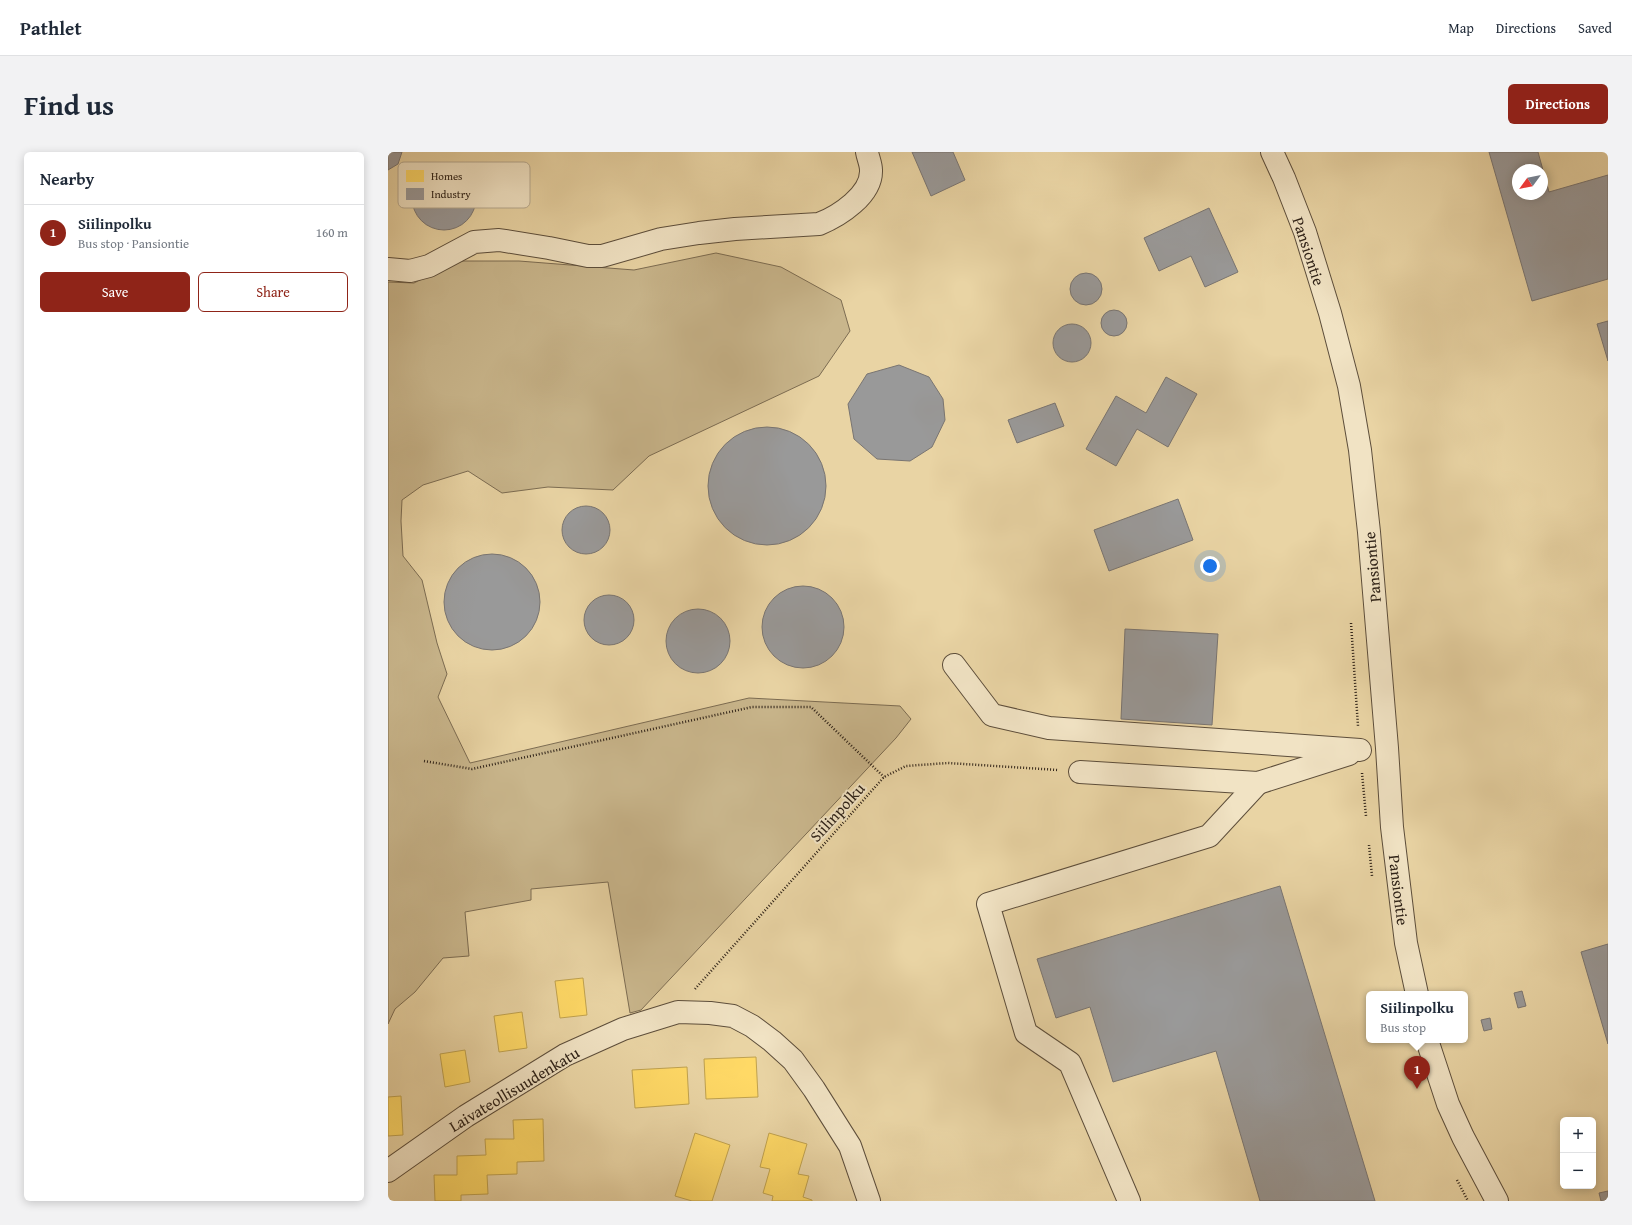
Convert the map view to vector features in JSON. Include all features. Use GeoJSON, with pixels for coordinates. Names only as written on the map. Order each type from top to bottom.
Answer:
{"type":"FeatureCollection","features":[{"type":"Feature","properties":{"kind":"street"},"geometry":{"type":"LineString","coordinates":[[388,269],[410,271],[429,266],[474,242],[499,240],[588,256],[602,256],[661,239],[699,233],[735,229],[819,224],[832,219],[848,209],[866,190],[871,172],[867,152]]}},
{"type":"Feature","properties":{"kind":"street","name":"Pansiontie"},"geometry":{"type":"LineString","coordinates":[[1272,152],[1284,178],[1304,232],[1330,313],[1348,386],[1360,450],[1398,886],[1406,943],[1416,991]]}},
{"type":"Feature","properties":{"kind":"street"},"geometry":{"type":"LineString","coordinates":[[954,665],[992,715],[1049,728],[1360,750],[1387,748]]}},
{"type":"Feature","properties":{"kind":"street"},"geometry":{"type":"LineString","coordinates":[[1080,772],[1258,783],[1360,750]]}},
{"type":"Feature","properties":{"kind":"street"},"geometry":{"type":"LineString","coordinates":[[1129,1201],[1070,1063],[1026,1032],[988,904],[1209,836],[1258,783]]}},
{"type":"Feature","properties":{"kind":"street","name":"Laivateollisuudenkatu"},"geometry":{"type":"LineString","coordinates":[[388,1171],[466,1116],[565,1055],[623,1029],[678,1012],[710,1013],[733,1016],[752,1026],[772,1041],[797,1066],[814,1089],[850,1146],[869,1201]]}},
{"type":"Feature","properties":{"kind":"street"},"geometry":{"type":"LineString","coordinates":[[1428,1043],[1451,1110],[1463,1137],[1497,1201]]}},
{"type":"Feature","properties":{"kind":"path"},"geometry":{"type":"LineString","coordinates":[[1351,616],[1366,818]]}},
{"type":"Feature","properties":{"kind":"path"},"geometry":{"type":"LineString","coordinates":[[424,761],[472,769],[752,707],[811,707],[884,777]]}},
{"type":"Feature","properties":{"kind":"path","name":"Siilinpolku"},"geometry":{"type":"LineString","coordinates":[[678,1012],[702,980],[884,777],[906,766],[948,763],[1080,772]]}},
{"type":"Feature","properties":{"kind":"path"},"geometry":{"type":"LineString","coordinates":[[1368,841],[1373,879]]}},
{"type":"Feature","properties":{"kind":"shaded area"},"geometry":{"type":"Polygon","coordinates":[[[716,253],[781,267],[841,300],[850,331],[819,376],[649,456],[613,490],[548,487],[502,493],[468,471],[423,485],[402,500],[401,521],[403,556],[422,580],[437,643],[447,674],[438,697],[470,763],[749,698],[900,706],[911,719],[896,738],[641,1010],[630,1013],[608,882],[531,889],[531,900],[465,912],[469,956],[443,958],[415,992],[395,1009],[388,1024],[388,282],[414,283],[457,261],[519,261],[634,270],[716,253]]]}},
{"type":"Feature","properties":{"kind":"building: Homes"},"geometry":{"type":"Polygon","coordinates":[[[583,978],[587,1015],[560,1018],[555,981],[583,978]]]}},
{"type":"Feature","properties":{"kind":"building: Homes"},"geometry":{"type":"Polygon","coordinates":[[[522,1012],[527,1048],[499,1052],[494,1016],[522,1012]]]}},
{"type":"Feature","properties":{"kind":"building: Homes"},"geometry":{"type":"Polygon","coordinates":[[[465,1050],[470,1082],[445,1087],[440,1054],[465,1050]]]}},
{"type":"Feature","properties":{"kind":"building: Homes"},"geometry":{"type":"Polygon","coordinates":[[[756,1057],[758,1097],[706,1099],[704,1059],[756,1057]]]}},
{"type":"Feature","properties":{"kind":"building: Homes"},"geometry":{"type":"Polygon","coordinates":[[[687,1067],[689,1104],[635,1108],[632,1070],[687,1067]]]}},
{"type":"Feature","properties":{"kind":"building: Homes"},"geometry":{"type":"Polygon","coordinates":[[[401,1096],[403,1135],[388,1136],[388,1097],[401,1096]]]}},
{"type":"Feature","properties":{"kind":"building: Homes"},"geometry":{"type":"Polygon","coordinates":[[[543,1119],[544,1161],[517,1162],[517,1174],[487,1175],[488,1194],[461,1195],[461,1201],[435,1201],[434,1175],[457,1175],[457,1156],[486,1155],[485,1139],[514,1139],[513,1120],[543,1119]]]}},
{"type":"Feature","properties":{"kind":"building: Homes"},"geometry":{"type":"Polygon","coordinates":[[[695,1133],[730,1145],[712,1201],[692,1201],[675,1196],[695,1133]]]}},
{"type":"Feature","properties":{"kind":"building: Homes"},"geometry":{"type":"Polygon","coordinates":[[[769,1133],[807,1144],[798,1174],[809,1176],[803,1197],[812,1201],[772,1201],[773,1196],[763,1193],[770,1169],[760,1167],[769,1133]]]}},
{"type":"Feature","properties":{"kind":"building: Industry"},"geometry":{"type":"Polygon","coordinates":[[[388,152],[402,152],[398,164],[388,170],[388,152]]]}},
{"type":"Feature","properties":{"kind":"building: Industry"},"geometry":{"type":"Polygon","coordinates":[[[912,152],[953,152],[965,180],[931,196],[912,152]]]}},
{"type":"Feature","properties":{"kind":"building: Industry"},"geometry":{"type":"Polygon","coordinates":[[[1489,152],[1538,152],[1541,164],[1512,164],[1512,200],[1548,200],[1548,188],[1549,192],[1608,175],[1608,279],[1532,301],[1489,152]]]}},
{"type":"Feature","properties":{"kind":"building: Industry"},"geometry":{"type":"Polygon","coordinates":[[[414,208],[474,208],[471,216],[462,225],[456,228],[444,230],[432,228],[426,225],[417,216],[414,208]]]}},
{"type":"Feature","properties":{"kind":"building: Industry"},"geometry":{"type":"Polygon","coordinates":[[[1209,208],[1238,272],[1205,287],[1191,256],[1159,271],[1144,238],[1209,208]]]}},
{"type":"Feature","properties":{"kind":"building: Industry"},"geometry":{"type":"Polygon","coordinates":[[[1086,273],[1092,274],[1099,280],[1102,289],[1101,295],[1095,302],[1086,305],[1080,304],[1073,298],[1070,289],[1071,283],[1077,276],[1086,273]]]}},
{"type":"Feature","properties":{"kind":"building: Industry"},"geometry":{"type":"Polygon","coordinates":[[[1114,310],[1123,314],[1127,323],[1123,332],[1114,336],[1105,332],[1101,323],[1105,314],[1114,310]]]}},
{"type":"Feature","properties":{"kind":"building: Industry"},"geometry":{"type":"Polygon","coordinates":[[[1608,321],[1608,361],[1597,324],[1608,321]]]}},
{"type":"Feature","properties":{"kind":"building: Industry"},"geometry":{"type":"Polygon","coordinates":[[[1072,324],[1082,327],[1088,333],[1091,343],[1088,353],[1082,359],[1072,362],[1062,359],[1056,353],[1053,343],[1056,333],[1062,327],[1072,324]]]}},
{"type":"Feature","properties":{"kind":"building: Industry"},"geometry":{"type":"Polygon","coordinates":[[[899,365],[929,377],[943,399],[945,420],[932,447],[910,461],[877,459],[854,439],[848,404],[867,374],[899,365]]]}},
{"type":"Feature","properties":{"kind":"building: Industry"},"geometry":{"type":"Polygon","coordinates":[[[1166,377],[1197,394],[1168,447],[1137,429],[1116,466],[1086,449],[1116,396],[1146,413],[1166,377]]]}},
{"type":"Feature","properties":{"kind":"building: Industry"},"geometry":{"type":"Polygon","coordinates":[[[1055,403],[1064,426],[1017,443],[1008,420],[1055,403]]]}},
{"type":"Feature","properties":{"kind":"building: Industry"},"geometry":{"type":"Polygon","coordinates":[[[767,427],[790,431],[809,444],[822,463],[826,486],[822,509],[809,528],[790,541],[767,545],[744,541],[725,528],[712,509],[708,486],[712,463],[725,444],[744,431],[767,427]]]}},
{"type":"Feature","properties":{"kind":"building: Industry"},"geometry":{"type":"Polygon","coordinates":[[[1178,499],[1193,540],[1109,571],[1094,530],[1178,499]]]}},
{"type":"Feature","properties":{"kind":"building: Industry"},"geometry":{"type":"Polygon","coordinates":[[[586,506],[595,508],[603,513],[608,521],[610,530],[608,539],[603,547],[595,552],[586,554],[577,552],[569,547],[564,539],[562,530],[564,521],[569,513],[577,508],[586,506]]]}},
{"type":"Feature","properties":{"kind":"building: Industry"},"geometry":{"type":"Polygon","coordinates":[[[492,554],[511,557],[526,568],[537,583],[540,602],[537,621],[526,636],[511,647],[492,650],[473,647],[458,636],[447,621],[444,602],[447,583],[458,568],[473,557],[492,554]]]}},
{"type":"Feature","properties":{"kind":"building: Industry"},"geometry":{"type":"Polygon","coordinates":[[[795,586],[811,586],[826,593],[837,604],[844,619],[844,635],[841,643],[832,656],[819,665],[811,668],[795,668],[780,661],[769,650],[762,635],[762,619],[769,604],[780,593],[795,586]]]}},
{"type":"Feature","properties":{"kind":"building: Industry"},"geometry":{"type":"Polygon","coordinates":[[[609,595],[623,599],[630,606],[634,620],[630,634],[623,641],[609,645],[595,641],[588,634],[584,620],[588,606],[595,599],[609,595]]]}},
{"type":"Feature","properties":{"kind":"building: Industry"},"geometry":{"type":"Polygon","coordinates":[[[698,609],[716,615],[724,623],[730,641],[724,659],[716,667],[698,673],[680,667],[672,659],[666,641],[672,623],[680,615],[698,609]]]}},
{"type":"Feature","properties":{"kind":"building: Industry"},"geometry":{"type":"Polygon","coordinates":[[[1125,629],[1218,634],[1212,725],[1121,719],[1125,629]]]}},
{"type":"Feature","properties":{"kind":"building: Industry"},"geometry":{"type":"Polygon","coordinates":[[[1280,886],[1375,1201],[1260,1201],[1216,1051],[1113,1082],[1090,1007],[1056,1018],[1037,959],[1280,886]]]}},
{"type":"Feature","properties":{"kind":"building: Industry"},"geometry":{"type":"Polygon","coordinates":[[[1608,944],[1608,1044],[1581,952],[1608,944]]]}},
{"type":"Feature","properties":{"kind":"building: Industry"},"geometry":{"type":"Polygon","coordinates":[[[1522,991],[1526,1006],[1518,1008],[1514,993],[1522,991]]]}},
{"type":"Feature","properties":{"kind":"building: Industry"},"geometry":{"type":"Polygon","coordinates":[[[1490,1018],[1492,1029],[1484,1031],[1481,1020],[1490,1018]]]}},
{"type":"Feature","properties":{"kind":"building: Industry"},"geometry":{"type":"Polygon","coordinates":[[[1608,1191],[1608,1201],[1601,1201],[1599,1193],[1608,1191]]]}},
{"type":"Feature","properties":{"kind":"place","name":"Siilinpolku"},"geometry":{"type":"Point","coordinates":[1417,1089]}}]}
